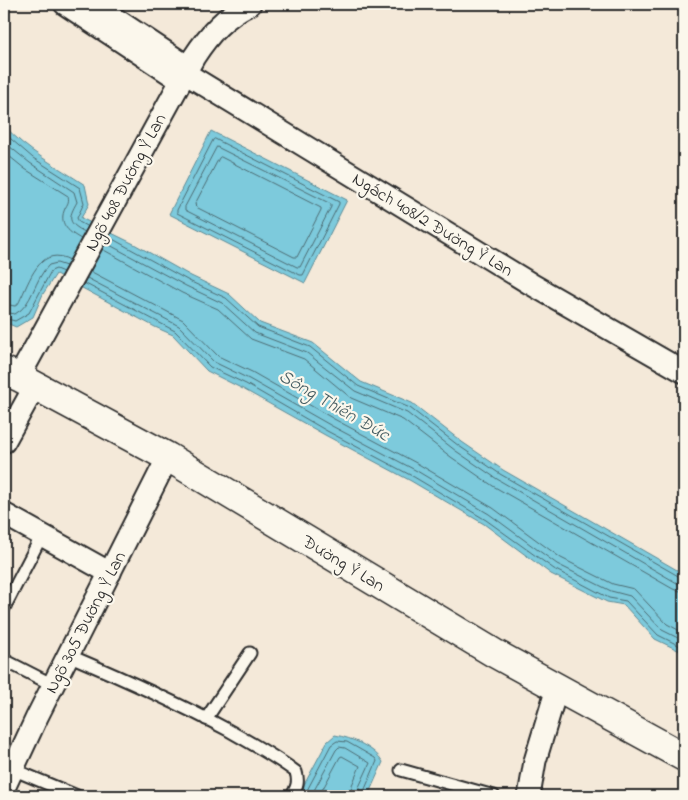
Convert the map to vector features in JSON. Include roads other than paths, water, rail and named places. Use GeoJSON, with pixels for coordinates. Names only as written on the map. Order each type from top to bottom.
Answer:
{"type":"FeatureCollection","features":[{"type":"Feature","properties":{"kind":"main road","name":"Đường Ỷ Lan"},"geometry":{"type":"LineString","coordinates":[[20,378],[168,457],[494,654],[682,751]]}},
{"type":"Feature","properties":{"kind":"street"},"geometry":{"type":"LineString","coordinates":[[65,4],[184,73]]}},
{"type":"Feature","properties":{"kind":"street"},"geometry":{"type":"LineString","coordinates":[[93,4],[184,73]]}},
{"type":"Feature","properties":{"kind":"street","name":"Ngõ 408 Đường Ỷ Lan"},"geometry":{"type":"LineString","coordinates":[[4,442],[20,378],[184,73],[203,42],[214,30],[232,14],[250,4]]}},
{"type":"Feature","properties":{"kind":"street","name":"Ngách 408/2 Đường Ỷ Lan"},"geometry":{"type":"LineString","coordinates":[[184,73],[531,284],[684,372]]}},
{"type":"Feature","properties":{"kind":"street","name":"Ngõ 305 Đường Ỷ Lan"},"geometry":{"type":"LineString","coordinates":[[9,771],[168,457]]}},
{"type":"Feature","properties":{"kind":"street"},"geometry":{"type":"LineString","coordinates":[[4,514],[110,573]]}},
{"type":"Feature","properties":{"kind":"street"},"geometry":{"type":"LineString","coordinates":[[529,796],[535,761],[557,688]]}},
{"type":"Feature","properties":{"kind":"lane"},"geometry":{"type":"LineString","coordinates":[[4,608],[42,535]]}},
{"type":"Feature","properties":{"kind":"lane"},"geometry":{"type":"LineString","coordinates":[[206,719],[250,653]]}},
{"type":"Feature","properties":{"kind":"lane"},"geometry":{"type":"LineString","coordinates":[[68,655],[150,691],[266,752],[296,772],[297,786],[292,796]]}},
{"type":"Feature","properties":{"kind":"lane"},"geometry":{"type":"LineString","coordinates":[[4,660],[53,685]]}},
{"type":"Feature","properties":{"kind":"lane"},"geometry":{"type":"LineString","coordinates":[[401,770],[494,796]]}},
{"type":"Feature","properties":{"kind":"lane"},"geometry":{"type":"LineString","coordinates":[[9,771],[77,796]]}},
{"type":"Feature","properties":{"kind":"water","name":"Sông Thiên Đức"},"geometry":{"type":"Polygon","coordinates":[[[4,125],[22,143],[42,158],[85,185],[89,204],[81,218],[229,294],[260,323],[313,343],[361,382],[412,403],[462,442],[503,470],[684,574],[684,653],[655,639],[624,605],[607,602],[551,574],[484,524],[411,481],[207,371],[173,335],[56,274],[43,294],[33,317],[16,327],[4,322],[4,125]]]}},
{"type":"Feature","properties":{"kind":"water"},"geometry":{"type":"Polygon","coordinates":[[[211,131],[347,200],[305,283],[169,214],[211,131]]]}},
{"type":"Feature","properties":{"kind":"water"},"geometry":{"type":"Polygon","coordinates":[[[335,735],[362,744],[374,752],[383,762],[370,791],[370,796],[298,796],[327,742],[335,735]]]}}]}
